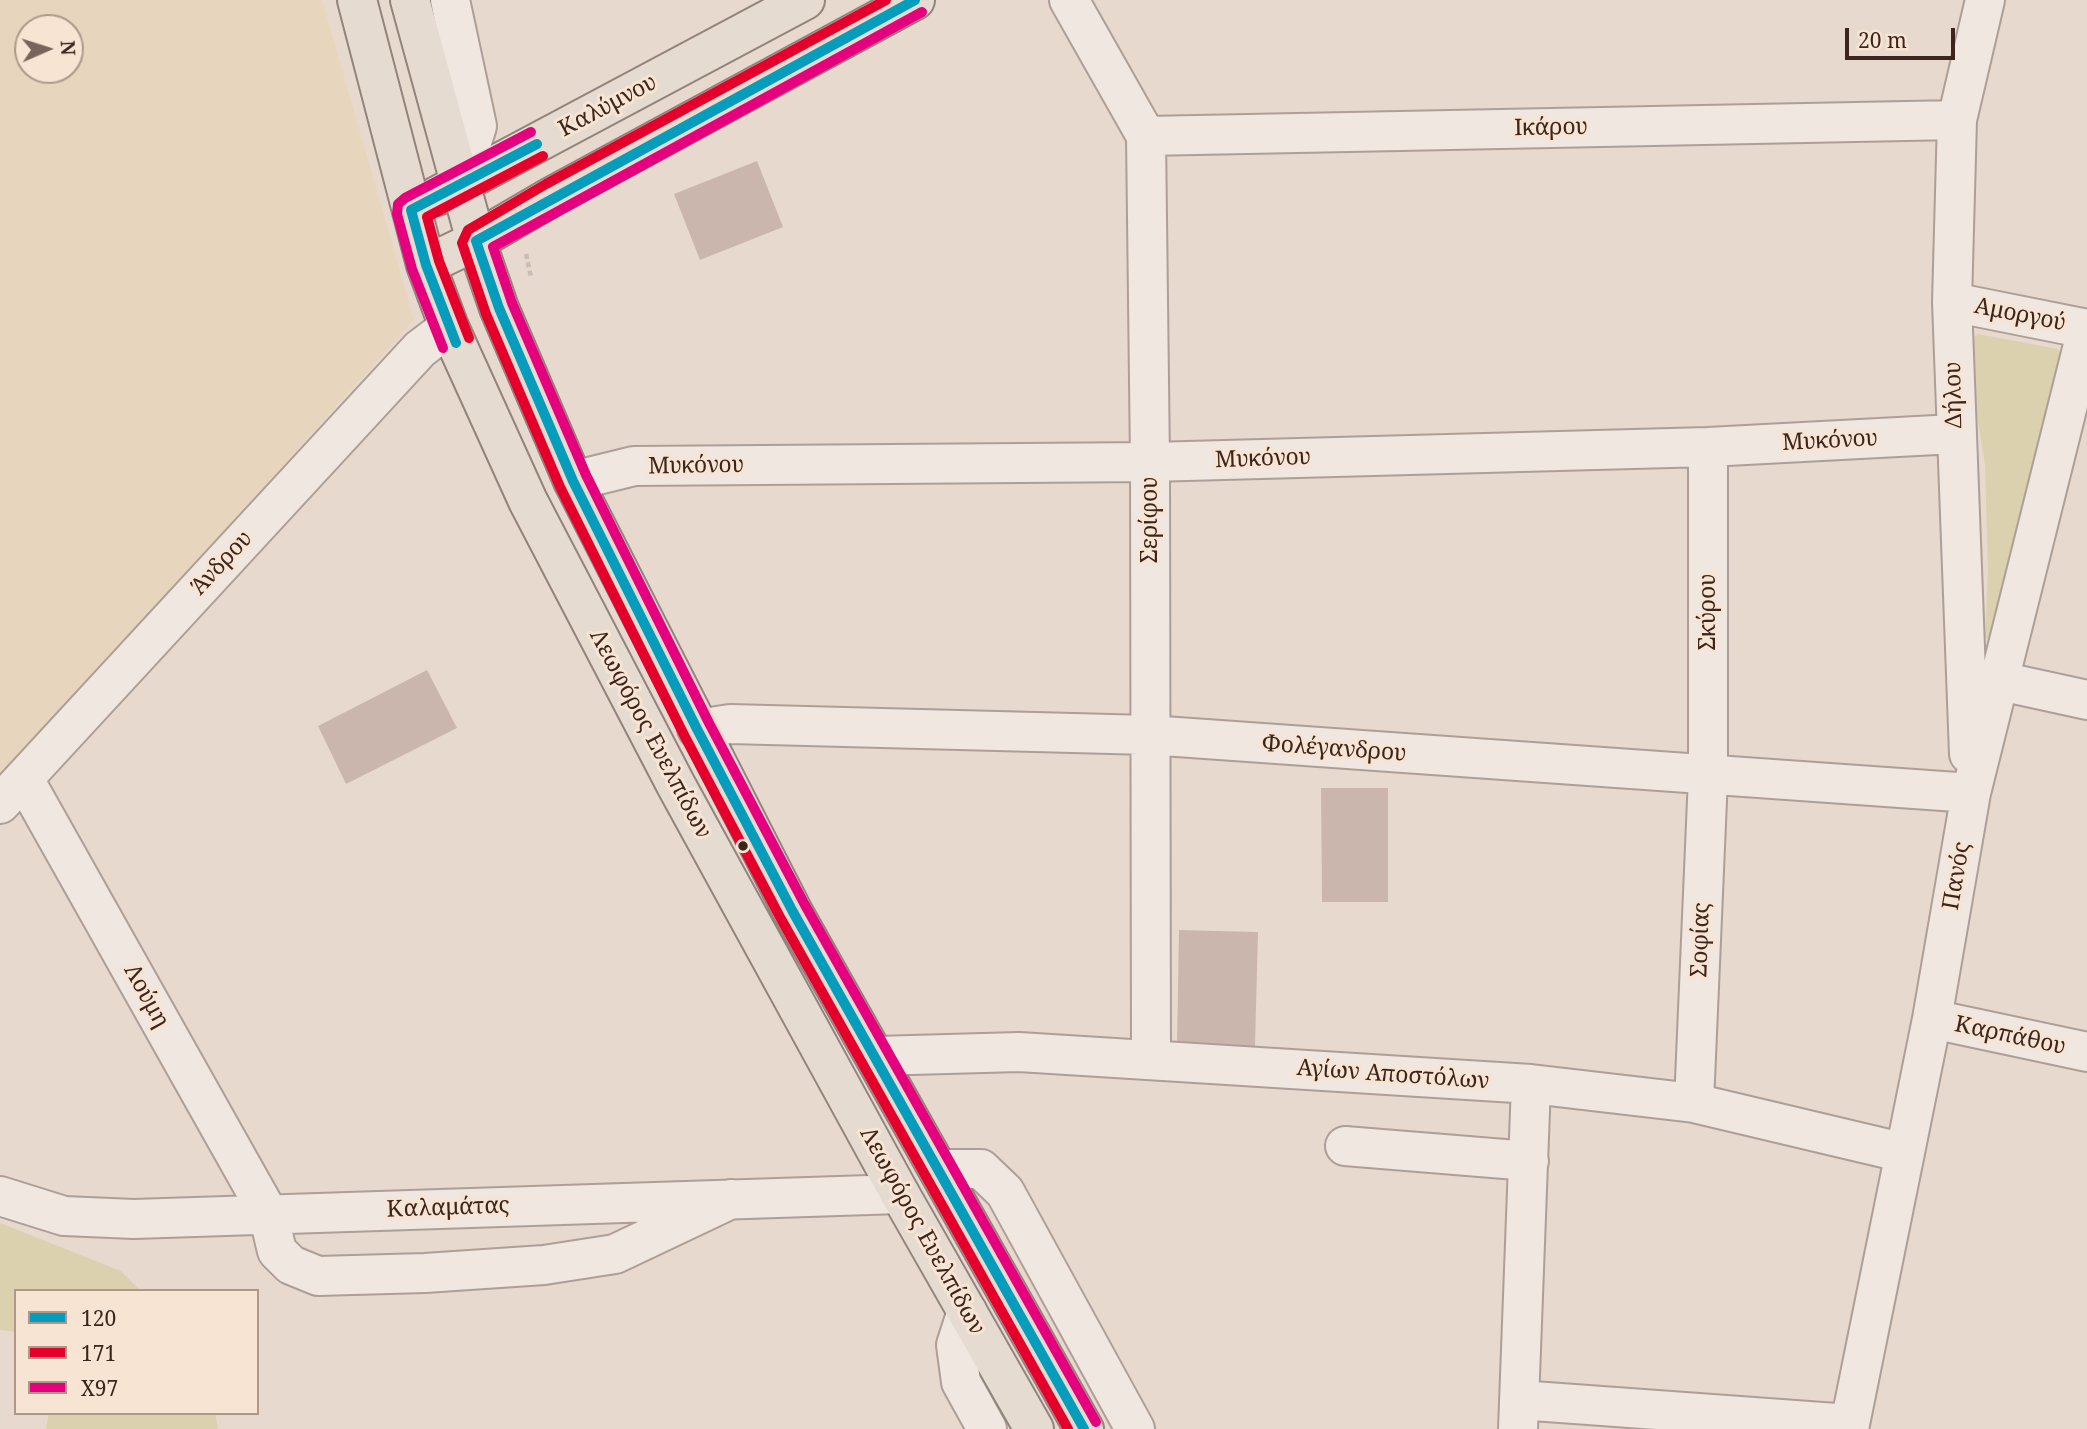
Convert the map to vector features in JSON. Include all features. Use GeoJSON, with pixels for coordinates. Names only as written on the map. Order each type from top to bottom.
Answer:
{"type":"FeatureCollection","features":[{"type":"Feature","properties":{"kind":"main road","name":"Λεωφόρος Ευελπίδων"},"geometry":{"type":"LineString","coordinates":[[357,0],[426,265],[449,327],[528,501],[669,773],[900,1194],[1034,1429]]}},
{"type":"Feature","properties":{"kind":"main road","name":"Λεωφόρος Ευελπίδων"},"geometry":{"type":"LineString","coordinates":[[410,0],[476,241],[499,308],[573,481],[697,729],[793,912],[1084,1429]]}},
{"type":"Feature","properties":{"kind":"main road","name":"Καλύμνου"},"geometry":{"type":"LineString","coordinates":[[411,210],[806,0]]}},
{"type":"Feature","properties":{"kind":"main road"},"geometry":{"type":"LineString","coordinates":[[426,265],[476,241],[565,189],[915,0]]}},
{"type":"Feature","properties":{"kind":"street"},"geometry":{"type":"LineString","coordinates":[[450,0],[477,125],[459,185]]}},
{"type":"Feature","properties":{"kind":"street","name":"Σερίφου"},"geometry":{"type":"LineString","coordinates":[[1069,0],[1146,136],[1150,462],[1151,1060]]}},
{"type":"Feature","properties":{"kind":"street","name":"Δήλου"},"geometry":{"type":"LineString","coordinates":[[1971,793],[1955,434],[1952,302],[1957,120],[1985,0]]}},
{"type":"Feature","properties":{"kind":"street","name":"Ικάρου"},"geometry":{"type":"LineString","coordinates":[[1146,136],[1957,120]]}},
{"type":"Feature","properties":{"kind":"street","name":"Αμοργού"},"geometry":{"type":"LineString","coordinates":[[1952,302],[2087,329]]}},
{"type":"Feature","properties":{"kind":"street","name":"Άνδρου"},"geometry":{"type":"LineString","coordinates":[[12,792],[420,349],[449,327]]}},
{"type":"Feature","properties":{"kind":"street","name":"Πανός"},"geometry":{"type":"LineString","coordinates":[[1849,1427],[1932,1019],[1971,793],[2087,329]]}},
{"type":"Feature","properties":{"kind":"street","name":"Μυκόνου"},"geometry":{"type":"LineString","coordinates":[[573,481],[634,467],[1150,462],[1708,447],[1955,434]]}},
{"type":"Feature","properties":{"kind":"street","name":"Σκύρου"},"geometry":{"type":"LineString","coordinates":[[1708,447],[1708,777]]}},
{"type":"Feature","properties":{"kind":"street"},"geometry":{"type":"LineString","coordinates":[[2000,681],[2087,700]]}},
{"type":"Feature","properties":{"kind":"street","name":"Φολέγανδρου"},"geometry":{"type":"LineString","coordinates":[[697,729],[730,724],[1149,735],[1708,777],[1971,793]]}},
{"type":"Feature","properties":{"kind":"street","name":"Σοφίας"},"geometry":{"type":"LineString","coordinates":[[1694,1103],[1708,777]]}},
{"type":"Feature","properties":{"kind":"street","name":"Λούμη"},"geometry":{"type":"LineString","coordinates":[[12,792],[268,1213],[277,1251],[291,1265],[318,1276],[544,1265],[615,1254],[731,1199]]}},
{"type":"Feature","properties":{"kind":"street","name":"Καρπάθου"},"geometry":{"type":"LineString","coordinates":[[1932,1019],[2087,1052]]}},
{"type":"Feature","properties":{"kind":"street","name":"Αγίων Αποστόλων"},"geometry":{"type":"LineString","coordinates":[[876,1056],[1019,1052],[1531,1084],[1694,1103],[1905,1153]]}},
{"type":"Feature","properties":{"kind":"street"},"geometry":{"type":"LineString","coordinates":[[1531,1084],[1518,1415],[1849,1427]]}},
{"type":"Feature","properties":{"kind":"street"},"geometry":{"type":"LineString","coordinates":[[1345,1146],[1529,1161]]}},
{"type":"Feature","properties":{"kind":"street"},"geometry":{"type":"LineString","coordinates":[[938,1169],[981,1169],[1005,1192],[1135,1429]]}},
{"type":"Feature","properties":{"kind":"street","name":"Καλαμάτας"},"geometry":{"type":"LineString","coordinates":[[0,1196],[64,1216],[97,1219],[900,1194]]}},
{"type":"Feature","properties":{"kind":"street"},"geometry":{"type":"LineString","coordinates":[[967,1311],[956,1345],[961,1382],[987,1429]]}},
{"type":"Feature","properties":{"kind":"path"},"geometry":{"type":"LineString","coordinates":[[531,246],[526,253],[532,279]]}},
{"type":"Feature","properties":{"kind":"shaded area"},"geometry":{"type":"Polygon","coordinates":[[[0,0],[322,0],[414,320],[0,780],[0,0]]]}},
{"type":"Feature","properties":{"kind":"shaded area"},"geometry":{"type":"Polygon","coordinates":[[[1978,334],[2058,349],[2061,355],[1991,641],[1985,638],[1988,571],[1985,465],[1968,360],[1972,338],[1978,334]]]}},
{"type":"Feature","properties":{"kind":"shaded area"},"geometry":{"type":"Polygon","coordinates":[[[0,1223],[121,1271],[139,1289],[14,1289],[14,1332],[0,1330],[0,1223]]]}},
{"type":"Feature","properties":{"kind":"shaded area"},"geometry":{"type":"Polygon","coordinates":[[[49,1415],[215,1415],[218,1429],[46,1429],[49,1415]]]}},
{"type":"Feature","properties":{"kind":"building"},"geometry":{"type":"Polygon","coordinates":[[[757,161],[783,227],[700,260],[674,194],[757,161]]]}},
{"type":"Feature","properties":{"kind":"building"},"geometry":{"type":"Polygon","coordinates":[[[427,670],[457,728],[346,784],[318,726],[427,670]]]}},
{"type":"Feature","properties":{"kind":"building"},"geometry":{"type":"Polygon","coordinates":[[[1321,788],[1388,788],[1388,902],[1322,902],[1321,788]]]}},
{"type":"Feature","properties":{"kind":"building"},"geometry":{"type":"Polygon","coordinates":[[[1179,930],[1258,932],[1255,1046],[1177,1044],[1179,930]]]}},
{"type":"Feature","properties":{"kind":"transit line","name":"171"},"geometry":{"type":"LineString","coordinates":[[886,0],[546,184],[468,230],[462,243],[486,314],[560,487],[684,735],[781,919],[1068,1429]]}},
{"type":"Feature","properties":{"kind":"transit line","name":"120"},"geometry":{"type":"LineString","coordinates":[[915,0],[476,241],[499,308],[573,481],[697,729],[793,912],[1084,1429]]}},
{"type":"Feature","properties":{"kind":"transit line","name":"X97"},"geometry":{"type":"LineString","coordinates":[[922,12],[493,247],[512,303],[586,475],[709,723],[805,905],[1096,1422]]}},
{"type":"Feature","properties":{"kind":"transit line","name":"X97"},"geometry":{"type":"LineString","coordinates":[[443,348],[412,269],[397,214],[398,204],[531,132]]}},
{"type":"Feature","properties":{"kind":"transit line","name":"120"},"geometry":{"type":"LineString","coordinates":[[456,343],[426,265],[411,210],[537,144]]}},
{"type":"Feature","properties":{"kind":"transit line","name":"171"},"geometry":{"type":"LineString","coordinates":[[469,338],[439,261],[427,217],[543,156]]}}]}
